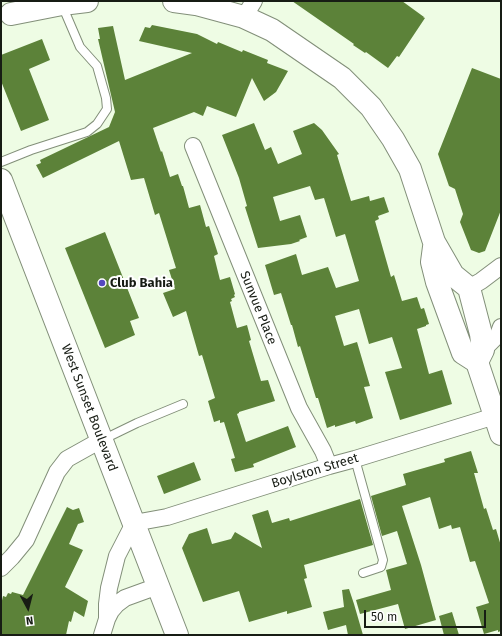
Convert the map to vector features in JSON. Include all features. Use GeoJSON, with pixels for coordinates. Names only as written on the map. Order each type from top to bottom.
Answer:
{"type":"FeatureCollection","features":[{"type":"Feature","properties":{"kind":"street"},"geometry":{"type":"LineString","coordinates":[[4,17],[62,4],[87,1]]}},
{"type":"Feature","properties":{"kind":"street"},"geometry":{"type":"LineString","coordinates":[[174,1],[249,9],[272,30],[342,78],[371,108],[393,139],[410,169],[434,242],[453,275],[469,288],[481,334],[480,356],[498,425]]}},
{"type":"Feature","properties":{"kind":"street","name":"Sunvue Place"},"geometry":{"type":"LineString","coordinates":[[193,146],[299,408],[323,451],[328,466]]}},
{"type":"Feature","properties":{"kind":"street","name":"West Sunset Boulevard"},"geometry":{"type":"LineString","coordinates":[[1,180],[177,635]]}},
{"type":"Feature","properties":{"kind":"street"},"geometry":{"type":"LineString","coordinates":[[434,242],[432,262],[437,282],[463,353],[480,356]]}},
{"type":"Feature","properties":{"kind":"street"},"geometry":{"type":"LineString","coordinates":[[469,288],[501,266]]}},
{"type":"Feature","properties":{"kind":"street"},"geometry":{"type":"LineString","coordinates":[[480,356],[498,335],[501,327]]}},
{"type":"Feature","properties":{"kind":"street","name":"Boylston Street"},"geometry":{"type":"LineString","coordinates":[[134,523],[167,517],[328,466],[498,425]]}},
{"type":"Feature","properties":{"kind":"street"},"geometry":{"type":"LineString","coordinates":[[1,568],[26,540],[57,472],[67,459],[101,440]]}},
{"type":"Feature","properties":{"kind":"street"},"geometry":{"type":"LineString","coordinates":[[107,619],[108,588],[117,556],[134,523]]}},
{"type":"Feature","properties":{"kind":"street"},"geometry":{"type":"LineString","coordinates":[[102,635],[107,619],[117,604],[126,598],[158,586]]}},
{"type":"Feature","properties":{"kind":"lane"},"geometry":{"type":"LineString","coordinates":[[1,162],[31,150],[87,132],[97,124],[106,109],[106,98],[97,66],[80,47],[62,4]]}},
{"type":"Feature","properties":{"kind":"lane"},"geometry":{"type":"LineString","coordinates":[[101,440],[183,404]]}},
{"type":"Feature","properties":{"kind":"lane"},"geometry":{"type":"LineString","coordinates":[[355,459],[382,560],[381,566],[363,573]]}},
{"type":"Feature","properties":{"kind":"building"},"geometry":{"type":"Polygon","coordinates":[[[292,1],[402,1],[425,18],[399,57],[397,56],[388,68],[292,1]]]}},
{"type":"Feature","properties":{"kind":"building"},"geometry":{"type":"Polygon","coordinates":[[[152,25],[197,34],[217,44],[218,42],[242,52],[243,50],[268,60],[267,63],[288,71],[276,92],[264,101],[252,78],[236,117],[207,106],[203,116],[194,112],[153,128],[170,177],[178,174],[189,208],[200,205],[206,227],[209,226],[218,254],[214,256],[220,280],[230,277],[235,297],[231,299],[232,301],[230,302],[237,328],[247,325],[251,340],[249,341],[261,381],[268,380],[275,401],[239,412],[237,414],[246,442],[288,426],[296,447],[253,464],[254,467],[235,472],[231,459],[235,458],[224,422],[220,423],[220,420],[214,422],[208,401],[215,398],[202,355],[199,356],[186,311],[173,317],[163,293],[175,289],[169,270],[176,268],[159,213],[155,215],[144,178],[131,180],[119,141],[43,178],[36,165],[41,163],[40,160],[109,127],[115,112],[98,39],[100,39],[98,28],[113,26],[125,80],[192,53],[139,41],[145,27],[150,28],[152,25]]]}},
{"type":"Feature","properties":{"kind":"building"},"geometry":{"type":"Polygon","coordinates":[[[42,39],[50,60],[29,69],[49,120],[21,131],[1,81],[1,55],[42,39]]]}},
{"type":"Feature","properties":{"kind":"building"},"geometry":{"type":"Polygon","coordinates":[[[472,68],[501,79],[501,210],[485,251],[479,253],[471,250],[460,222],[463,214],[455,189],[449,186],[438,154],[472,68]]]}},
{"type":"Feature","properties":{"kind":"building"},"geometry":{"type":"Polygon","coordinates":[[[254,123],[265,150],[271,147],[278,164],[302,154],[293,131],[314,123],[322,130],[339,154],[337,155],[351,201],[369,196],[370,201],[384,197],[389,212],[378,216],[379,219],[375,221],[391,277],[394,275],[402,301],[417,297],[421,309],[424,308],[429,324],[417,329],[429,374],[442,370],[452,404],[400,420],[385,372],[402,368],[392,337],[369,344],[359,309],[335,316],[344,346],[357,342],[370,386],[364,387],[373,418],[356,424],[355,421],[327,428],[300,346],[298,347],[281,293],[274,295],[265,265],[296,254],[302,275],[328,267],[336,288],[359,281],[345,234],[336,237],[324,198],[315,200],[310,186],[273,197],[280,221],[300,215],[307,237],[291,244],[258,248],[245,207],[247,206],[239,178],[222,135],[254,123]]]}},
{"type":"Feature","properties":{"kind":"building","name":"Club Bahia"},"geometry":{"type":"Polygon","coordinates":[[[105,232],[139,318],[130,321],[135,335],[105,348],[65,248],[105,232]]]}},
{"type":"Feature","properties":{"kind":"building"},"geometry":{"type":"Polygon","coordinates":[[[471,451],[478,473],[474,473],[484,509],[486,508],[493,530],[496,529],[501,546],[501,631],[498,632],[498,630],[484,634],[476,607],[489,603],[475,561],[470,562],[460,527],[452,529],[451,525],[439,529],[430,497],[402,506],[421,565],[436,620],[405,629],[398,604],[360,614],[356,600],[391,590],[386,570],[407,564],[397,531],[382,536],[371,496],[406,485],[403,474],[445,462],[444,459],[471,451]]]}},
{"type":"Feature","properties":{"kind":"building"},"geometry":{"type":"Polygon","coordinates":[[[194,462],[201,480],[164,494],[157,476],[194,462]]]}},
{"type":"Feature","properties":{"kind":"building"},"geometry":{"type":"Polygon","coordinates":[[[360,499],[373,545],[304,565],[307,578],[304,579],[312,607],[287,614],[287,611],[249,622],[239,591],[203,602],[182,548],[189,534],[207,528],[212,544],[231,539],[235,532],[262,548],[252,515],[268,510],[272,523],[289,518],[290,521],[360,499]]]}},
{"type":"Feature","properties":{"kind":"building"},"geometry":{"type":"Polygon","coordinates":[[[67,507],[73,510],[79,508],[84,522],[78,524],[69,544],[83,550],[65,587],[88,601],[84,617],[74,611],[71,622],[69,621],[66,635],[1,635],[1,605],[3,596],[6,597],[8,593],[11,594],[12,592],[23,595],[67,507]]]}},
{"type":"Feature","properties":{"kind":"building"},"geometry":{"type":"Polygon","coordinates":[[[349,589],[363,635],[348,635],[346,625],[328,630],[323,612],[344,607],[342,590],[349,589]]]}},
{"type":"Feature","properties":{"kind":"building"},"geometry":{"type":"Polygon","coordinates":[[[452,612],[459,635],[444,635],[439,616],[452,612]]]}},
{"type":"Feature","properties":{"kind":"place","name":"Club Bahia"},"geometry":{"type":"Point","coordinates":[102,283]}}]}
